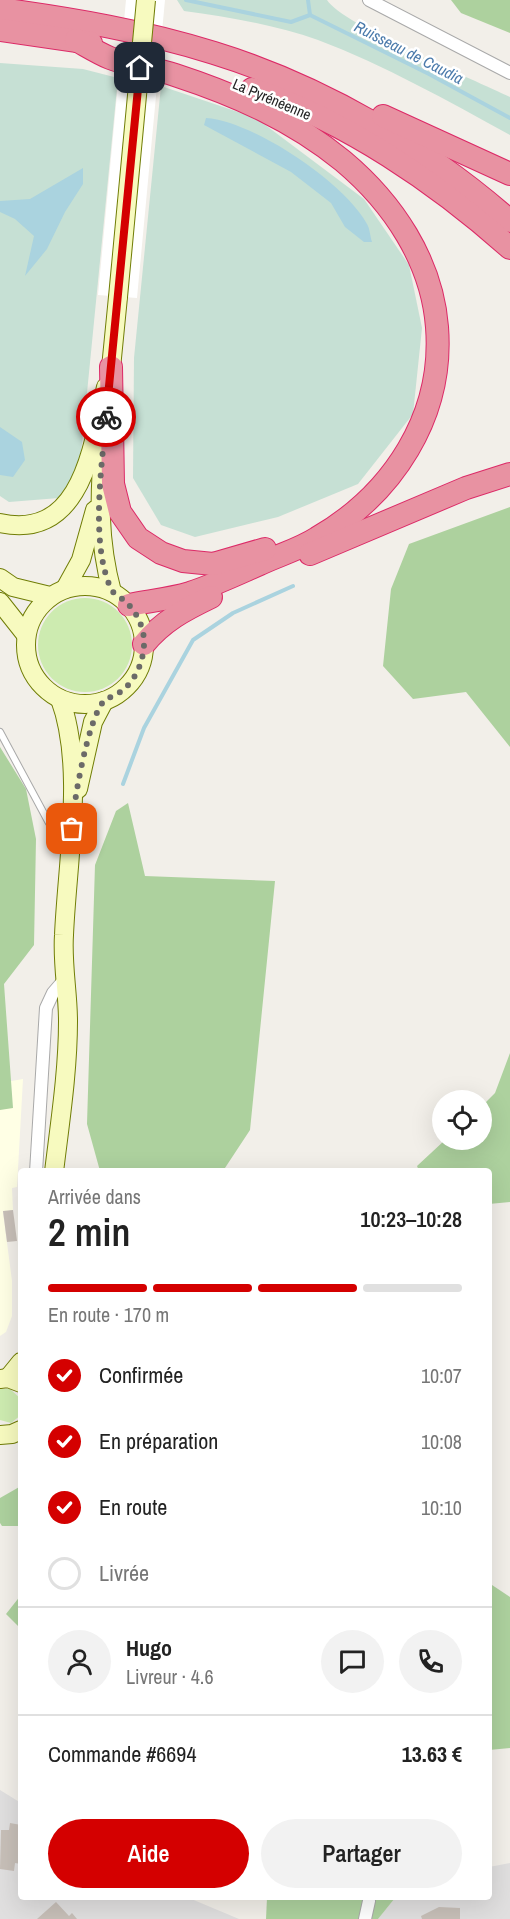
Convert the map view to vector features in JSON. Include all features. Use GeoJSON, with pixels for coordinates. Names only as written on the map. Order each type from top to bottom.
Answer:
{"type":"FeatureCollection","features":[{"type":"Feature","properties":{"kind":"highway","name":"La Pyrénéenne"},"geometry":{"type":"LineString","coordinates":[[0,9],[126,29],[215,53],[298,86],[353,114],[429,160],[510,221]]}},
{"type":"Feature","properties":{"kind":"highway","name":"La Pyrénéenne"},"geometry":{"type":"LineString","coordinates":[[0,30],[76,40],[166,59],[256,90],[302,110],[422,178],[510,248]]}},
{"type":"Feature","properties":{"kind":"highway"},"geometry":{"type":"LineString","coordinates":[[76,40],[110,58],[172,74],[250,102],[300,129],[344,162],[382,199],[416,248],[435,298],[439,353],[429,410],[406,457],[385,484],[357,509],[317,539],[244,571],[189,593],[120,598]]}},
{"type":"Feature","properties":{"kind":"highway"},"geometry":{"type":"LineString","coordinates":[[298,86],[328,90],[510,174]]}},
{"type":"Feature","properties":{"kind":"highway"},"geometry":{"type":"LineString","coordinates":[[111,368],[113,484],[120,512],[138,538],[161,553],[183,561],[213,564],[285,543],[357,509]]}},
{"type":"Feature","properties":{"kind":"highway"},"geometry":{"type":"LineString","coordinates":[[144,644],[175,614],[221,592],[466,488],[510,474]]}},
{"type":"Feature","properties":{"kind":"main road"},"geometry":{"type":"LineString","coordinates":[[98,498],[104,561],[120,598],[142,630],[144,644],[142,662],[134,679],[121,692],[104,701],[82,703],[60,699],[44,688],[32,672],[26,654],[26,635],[31,620],[58,592],[81,560],[98,498],[146,0]]}},
{"type":"Feature","properties":{"kind":"main road"},"geometry":{"type":"LineString","coordinates":[[0,523],[31,524],[47,519],[66,504],[88,464],[111,368]]}},
{"type":"Feature","properties":{"kind":"main road"},"geometry":{"type":"LineString","coordinates":[[0,578],[13,587],[58,592],[96,586],[120,598]]}},
{"type":"Feature","properties":{"kind":"main road"},"geometry":{"type":"LineString","coordinates":[[0,602],[26,635]]}},
{"type":"Feature","properties":{"kind":"main road"},"geometry":{"type":"LineString","coordinates":[[55,1168],[61,1122],[68,1023],[64,935],[72,820],[68,721],[60,699]]}},
{"type":"Feature","properties":{"kind":"main road"},"geometry":{"type":"LineString","coordinates":[[72,820],[93,722],[104,701]]}},
{"type":"Feature","properties":{"kind":"main road"},"geometry":{"type":"LineString","coordinates":[[61,1122],[66,1168]]}},
{"type":"Feature","properties":{"kind":"main road"},"geometry":{"type":"LineString","coordinates":[[10,1380],[18,1367]]}},
{"type":"Feature","properties":{"kind":"street"},"geometry":{"type":"LineString","coordinates":[[369,0],[510,73]]}},
{"type":"Feature","properties":{"kind":"street"},"geometry":{"type":"LineString","coordinates":[[36,1168],[46,1008],[53,993],[65,979]]}},
{"type":"Feature","properties":{"kind":"street"},"geometry":{"type":"LineString","coordinates":[[365,1919],[369,1901]]}},
{"type":"Feature","properties":{"kind":"lane"},"geometry":{"type":"LineString","coordinates":[[0,732],[49,823],[72,820]]}},
{"type":"Feature","properties":{"kind":"shaded area"},"geometry":{"type":"Polygon","coordinates":[[[177,0],[327,0],[338,11],[383,37],[510,97],[510,135],[416,84],[343,50],[269,26],[184,11],[177,0]]]}},
{"type":"Feature","properties":{"kind":"shaded area"},"geometry":{"type":"Polygon","coordinates":[[[0,63],[83,69],[118,78],[80,464],[59,498],[9,502],[0,496],[0,63]]]}},
{"type":"Feature","properties":{"kind":"shaded area"},"geometry":{"type":"Polygon","coordinates":[[[161,86],[256,118],[364,199],[409,265],[422,328],[413,414],[358,484],[278,517],[195,537],[161,525],[133,478],[134,358],[161,86]]]}},
{"type":"Feature","properties":{"kind":"shaded area"},"geometry":{"type":"Polygon","coordinates":[[[23,1079],[17,1187],[12,1188],[13,1210],[3,1212],[12,1281],[12,1316],[6,1332],[0,1336],[0,1083],[23,1079]]]}},
{"type":"Feature","properties":{"kind":"shaded area"},"geometry":{"type":"Polygon","coordinates":[[[0,1790],[18,1801],[18,1900],[194,1900],[239,1919],[0,1919],[0,1790]]]}},
{"type":"Feature","properties":{"kind":"shaded area"},"geometry":{"type":"Polygon","coordinates":[[[510,1863],[510,1919],[378,1919],[393,1900],[492,1900],[492,1866],[510,1863]]]}},
{"type":"Feature","properties":{"kind":"green space"},"geometry":{"type":"Polygon","coordinates":[[[451,0],[510,0],[510,33],[461,13],[451,0]]]}},
{"type":"Feature","properties":{"kind":"green space"},"geometry":{"type":"Polygon","coordinates":[[[510,507],[510,747],[466,692],[413,699],[383,666],[391,589],[409,544],[510,507]]]}},
{"type":"Feature","properties":{"kind":"green space"},"geometry":{"type":"Polygon","coordinates":[[[85,598],[103,602],[118,612],[128,627],[132,645],[128,663],[118,678],[103,688],[85,692],[67,688],[52,678],[42,663],[38,645],[42,627],[52,612],[67,602],[85,598]]]}},
{"type":"Feature","properties":{"kind":"green space"},"geometry":{"type":"Polygon","coordinates":[[[0,747],[26,789],[36,839],[34,945],[4,984],[13,1108],[0,1110],[0,747]]]}},
{"type":"Feature","properties":{"kind":"green space"},"geometry":{"type":"Polygon","coordinates":[[[128,803],[145,876],[275,881],[250,1130],[225,1168],[99,1168],[87,1124],[95,865],[116,811],[128,803]]]}},
{"type":"Feature","properties":{"kind":"green space"},"geometry":{"type":"Polygon","coordinates":[[[510,1053],[510,1202],[492,1204],[492,1168],[418,1168],[417,1166],[434,1150],[492,1150],[492,1096],[510,1053]]]}},
{"type":"Feature","properties":{"kind":"green space"},"geometry":{"type":"Polygon","coordinates":[[[0,1389],[10,1389],[18,1396],[18,1417],[11,1423],[0,1420],[0,1389]]]}},
{"type":"Feature","properties":{"kind":"green space"},"geometry":{"type":"Polygon","coordinates":[[[18,1488],[18,1526],[2,1526],[0,1523],[0,1498],[18,1488]]]}},
{"type":"Feature","properties":{"kind":"green space"},"geometry":{"type":"Polygon","coordinates":[[[492,1585],[510,1597],[510,1748],[492,1750],[492,1585]]]}},
{"type":"Feature","properties":{"kind":"green space"},"geometry":{"type":"Polygon","coordinates":[[[18,1599],[18,1626],[6,1614],[18,1599]]]}},
{"type":"Feature","properties":{"kind":"green space"},"geometry":{"type":"Polygon","coordinates":[[[267,1900],[393,1900],[378,1919],[266,1919],[267,1900]]]}},
{"type":"Feature","properties":{"kind":"water"},"geometry":{"type":"Polygon","coordinates":[[[206,118],[248,130],[272,142],[319,173],[356,208],[368,226],[372,242],[364,242],[345,227],[331,203],[291,172],[204,125],[206,118]]]}},
{"type":"Feature","properties":{"kind":"water"},"geometry":{"type":"Polygon","coordinates":[[[83,168],[83,184],[65,212],[47,249],[25,276],[34,236],[15,219],[0,212],[0,201],[30,199],[83,168]]]}},
{"type":"Feature","properties":{"kind":"water"},"geometry":{"type":"Polygon","coordinates":[[[0,427],[22,442],[25,460],[13,477],[0,475],[0,427]]]}},
{"type":"Feature","properties":{"kind":"pier"},"geometry":{"type":"Polygon","coordinates":[[[126,0],[165,0],[137,298],[98,295],[126,0]]]}},
{"type":"Feature","properties":{"kind":"building"},"geometry":{"type":"Polygon","coordinates":[[[13,1210],[17,1241],[7,1242],[3,1211],[13,1210]]]}},
{"type":"Feature","properties":{"kind":"building"},"geometry":{"type":"Polygon","coordinates":[[[10,1823],[18,1824],[18,1864],[15,1863],[14,1871],[0,1869],[1,1830],[9,1830],[10,1823]]]}},
{"type":"Feature","properties":{"kind":"building"},"geometry":{"type":"Polygon","coordinates":[[[56,1902],[69,1916],[72,1913],[77,1919],[37,1919],[56,1902]]]}},
{"type":"Feature","properties":{"kind":"building"},"geometry":{"type":"Polygon","coordinates":[[[439,1907],[460,1908],[460,1919],[422,1919],[421,1916],[439,1907]]]}},
{"type":"Feature","properties":{"kind":"waterway"},"geometry":{"type":"LineString","coordinates":[[186,0],[291,22],[310,15]]}},
{"type":"Feature","properties":{"kind":"waterway","name":"Ruisseau de Caudia"},"geometry":{"type":"LineString","coordinates":[[308,0],[310,15],[429,74],[510,118]]}},
{"type":"Feature","properties":{"kind":"waterway"},"geometry":{"type":"LineString","coordinates":[[123,784],[144,728],[193,640],[233,613],[293,586]]}},
{"type":"Feature","properties":{"kind":"way so far"},"geometry":{"type":"LineString","coordinates":[[72,829],[73,812],[93,722],[104,701],[121,692],[134,679],[142,662],[144,644],[137,616],[129,604],[112,591],[104,561],[98,498],[106,417]]}},
{"type":"Feature","properties":{"kind":"route"},"geometry":{"type":"LineString","coordinates":[[106,417],[140,68]]}}]}
